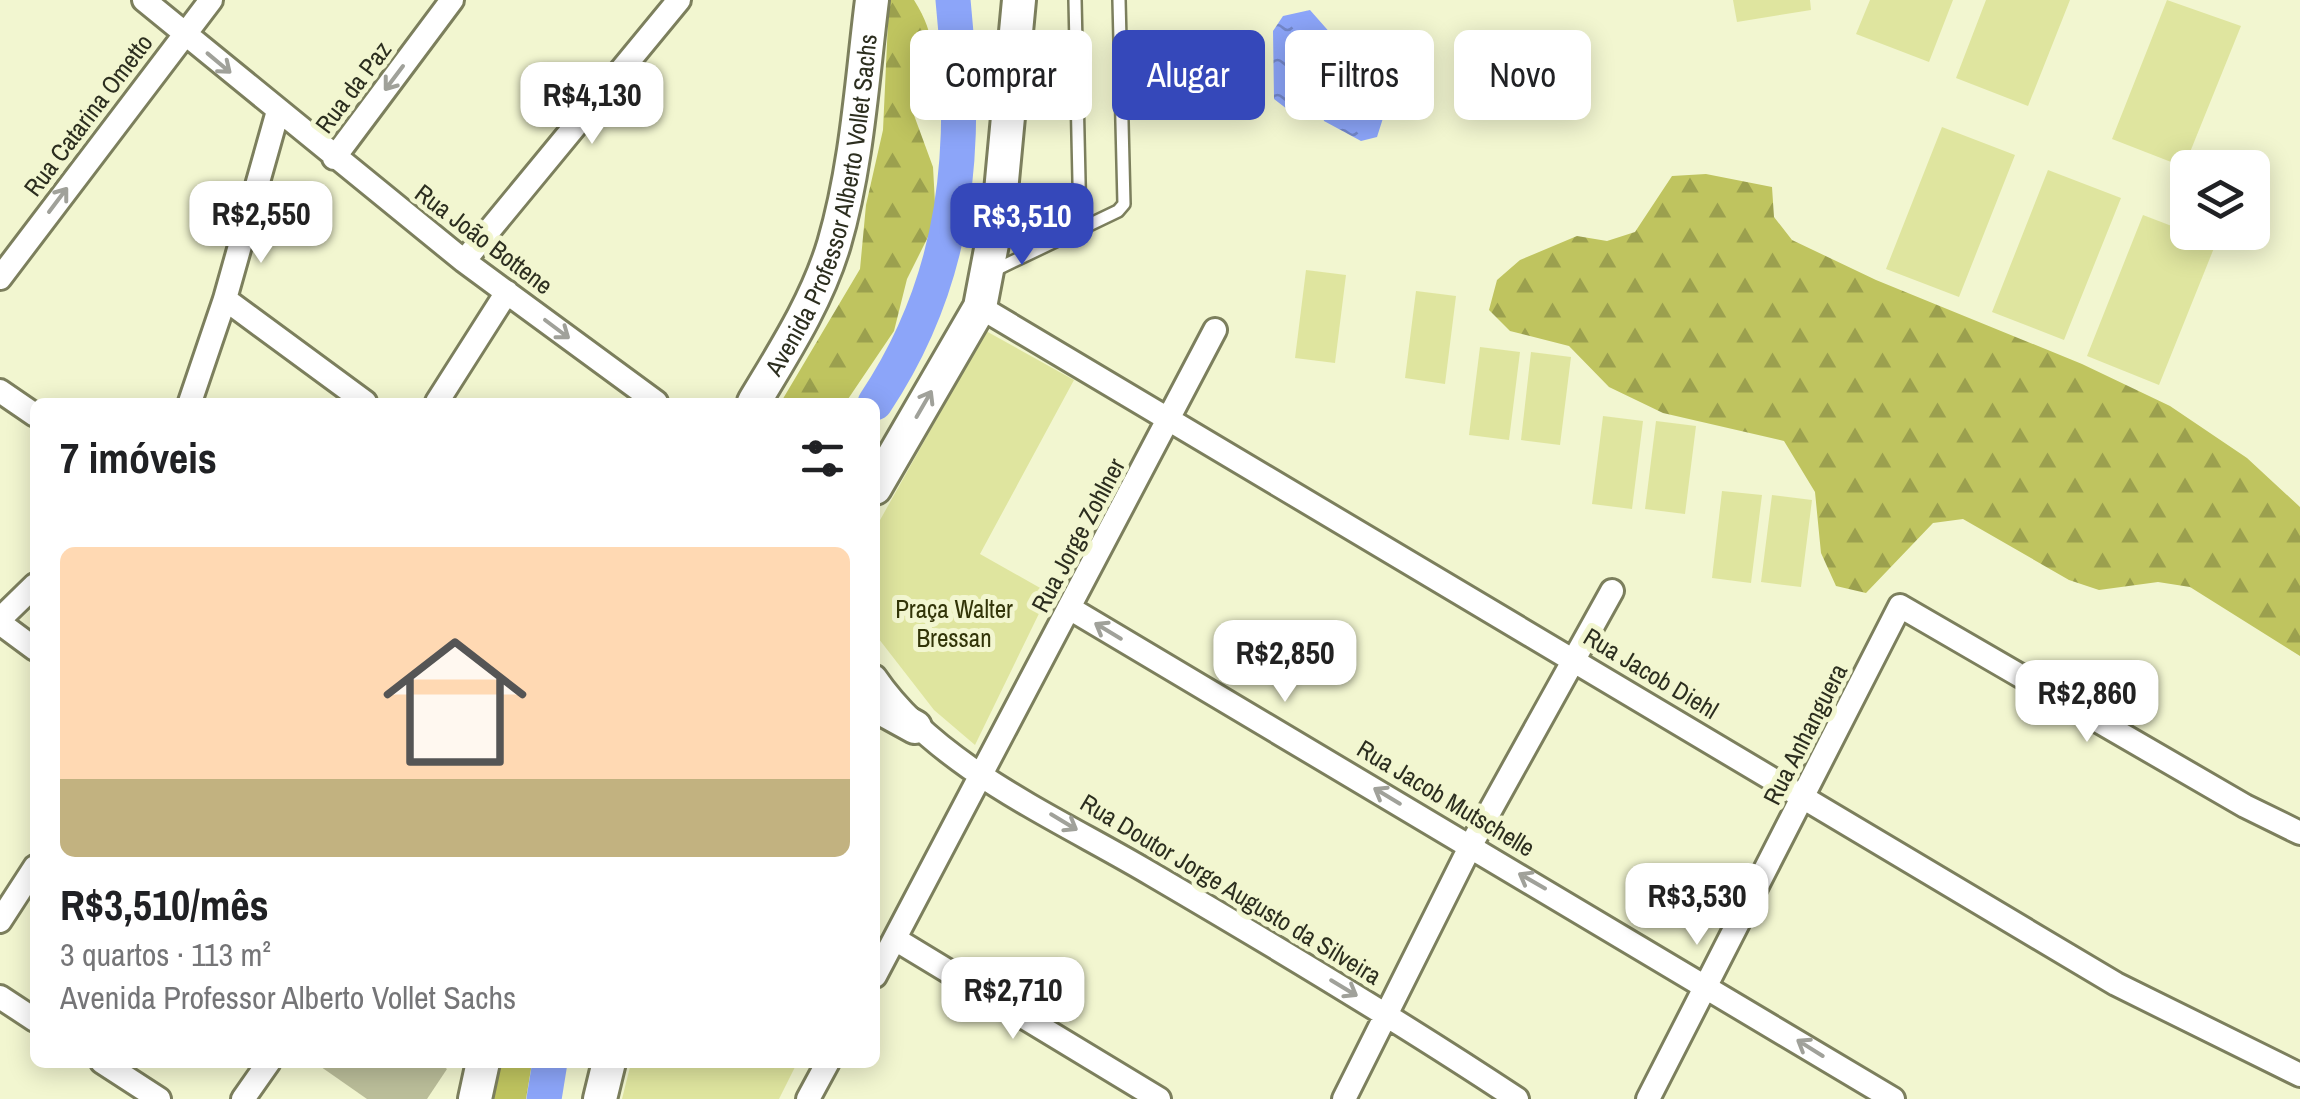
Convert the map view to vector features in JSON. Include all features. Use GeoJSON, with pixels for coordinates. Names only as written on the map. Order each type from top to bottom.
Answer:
{"type":"FeatureCollection","features":[{"type":"Feature","properties":{"kind":"main road","name":"Avenida Professor Alberto Vollet Sachs"},"geometry":{"type":"LineString","coordinates":[[756,398],[800,327],[834,244],[860,99],[872,0]]}},
{"type":"Feature","properties":{"kind":"main road"},"geometry":{"type":"LineString","coordinates":[[880,479],[980,307],[989,273],[1018,0]]}},
{"type":"Feature","properties":{"kind":"main road"},"geometry":{"type":"LineString","coordinates":[[880,709],[915,728]]}},
{"type":"Feature","properties":{"kind":"main road"},"geometry":{"type":"LineString","coordinates":[[476,1099],[482,1068]]}},
{"type":"Feature","properties":{"kind":"main road"},"geometry":{"type":"LineString","coordinates":[[600,1099],[608,1068]]}},
{"type":"Feature","properties":{"kind":"street","name":"Rua João Bottene"},"geometry":{"type":"LineString","coordinates":[[144,0],[334,158],[651,398]]}},
{"type":"Feature","properties":{"kind":"street","name":"Rua Catarina Ometto"},"geometry":{"type":"LineString","coordinates":[[0,277],[211,0]]}},
{"type":"Feature","properties":{"kind":"street","name":"Rua da Paz"},"geometry":{"type":"LineString","coordinates":[[334,158],[452,0]]}},
{"type":"Feature","properties":{"kind":"street"},"geometry":{"type":"LineString","coordinates":[[464,260],[679,0]]}},
{"type":"Feature","properties":{"kind":"street"},"geometry":{"type":"LineString","coordinates":[[191,398],[278,112]]}},
{"type":"Feature","properties":{"kind":"street"},"geometry":{"type":"LineString","coordinates":[[440,398],[508,292]]}},
{"type":"Feature","properties":{"kind":"street"},"geometry":{"type":"LineString","coordinates":[[224,299],[360,398]]}},
{"type":"Feature","properties":{"kind":"street","name":"Rua Jacob Diehl"},"geometry":{"type":"LineString","coordinates":[[980,307],[2116,984],[2300,1075]]}},
{"type":"Feature","properties":{"kind":"street","name":"Rua Jorge Zohlner"},"geometry":{"type":"LineString","coordinates":[[880,967],[1215,330]]}},
{"type":"Feature","properties":{"kind":"street"},"geometry":{"type":"LineString","coordinates":[[0,390],[30,411]]}},
{"type":"Feature","properties":{"kind":"street"},"geometry":{"type":"LineString","coordinates":[[30,590],[0,621],[30,645]]}},
{"type":"Feature","properties":{"kind":"street"},"geometry":{"type":"LineString","coordinates":[[1344,1099],[1472,845],[1612,591]]}},
{"type":"Feature","properties":{"kind":"street","name":"Rua Anhanguera"},"geometry":{"type":"LineString","coordinates":[[1648,1099],[1900,606],[2245,806],[2300,833]]}},
{"type":"Feature","properties":{"kind":"street","name":"Rua Jacob Mutschelle"},"geometry":{"type":"LineString","coordinates":[[1071,609],[1707,984],[1893,1099]]}},
{"type":"Feature","properties":{"kind":"street","name":"Rua Doutor Jorge Augusto da Silveira"},"geometry":{"type":"LineString","coordinates":[[880,684],[915,728],[980,773],[1389,1014],[1517,1099]]}},
{"type":"Feature","properties":{"kind":"street","name":"Rua Doutor Jorge Augusto da Silveira"},"geometry":{"type":"LineString","coordinates":[[880,720],[915,728]]}},
{"type":"Feature","properties":{"kind":"street"},"geometry":{"type":"LineString","coordinates":[[0,921],[30,875]]}},
{"type":"Feature","properties":{"kind":"street"},"geometry":{"type":"LineString","coordinates":[[895,939],[1159,1099]]}},
{"type":"Feature","properties":{"kind":"street"},"geometry":{"type":"LineString","coordinates":[[0,997],[30,1017]]}},
{"type":"Feature","properties":{"kind":"street"},"geometry":{"type":"LineString","coordinates":[[111,1068],[158,1099]]}},
{"type":"Feature","properties":{"kind":"street"},"geometry":{"type":"LineString","coordinates":[[243,1099],[265,1068]]}},
{"type":"Feature","properties":{"kind":"street"},"geometry":{"type":"LineString","coordinates":[[808,1099],[825,1068]]}},
{"type":"Feature","properties":{"kind":"lane"},"geometry":{"type":"LineString","coordinates":[[1075,0],[1080,226]]}},
{"type":"Feature","properties":{"kind":"lane"},"geometry":{"type":"LineString","coordinates":[[989,273],[1118,211],[1125,196],[1119,0]]}},
{"type":"Feature","properties":{"kind":"green space"},"geometry":{"type":"Polygon","coordinates":[[[889,0],[914,0],[928,30],[910,30],[910,120],[916,120],[933,167],[936,221],[907,279],[894,331],[849,398],[783,398],[860,269],[866,205],[883,130],[889,0]]]}},
{"type":"Feature","properties":{"kind":"green space"},"geometry":{"type":"Polygon","coordinates":[[[1733,0],[1810,0],[1811,10],[1737,22],[1733,0]]]}},
{"type":"Feature","properties":{"kind":"green space"},"geometry":{"type":"Polygon","coordinates":[[[1870,0],[1953,0],[1929,62],[1856,34],[1870,0]]]}},
{"type":"Feature","properties":{"kind":"green space"},"geometry":{"type":"Polygon","coordinates":[[[1986,0],[2070,0],[2028,106],[1956,78],[1986,0]]]}},
{"type":"Feature","properties":{"kind":"green space"},"geometry":{"type":"Polygon","coordinates":[[[2167,0],[2241,26],[2191,150],[2170,150],[2170,162],[2112,139],[2167,0]]]}},
{"type":"Feature","properties":{"kind":"green space"},"geometry":{"type":"Polygon","coordinates":[[[1942,127],[2015,155],[1959,297],[1886,269],[1942,127]]]}},
{"type":"Feature","properties":{"kind":"green space"},"geometry":{"type":"Polygon","coordinates":[[[2048,170],[2121,198],[2064,340],[1992,312],[2048,170]]]}},
{"type":"Feature","properties":{"kind":"green space"},"geometry":{"type":"Polygon","coordinates":[[[1706,174],[1772,187],[1774,217],[1792,240],[1876,280],[2082,364],[2170,406],[2247,458],[2300,507],[2300,656],[2190,587],[2158,582],[2099,590],[2069,580],[1963,519],[1933,523],[1866,593],[1836,586],[1821,553],[1815,492],[1784,441],[1663,413],[1609,387],[1569,346],[1510,331],[1489,310],[1497,280],[1520,260],[1577,236],[1607,241],[1635,232],[1672,176],[1706,174]]]}},
{"type":"Feature","properties":{"kind":"green space"},"geometry":{"type":"Polygon","coordinates":[[[2143,215],[2170,225],[2170,250],[2213,250],[2159,385],[2087,356],[2143,215]]]}},
{"type":"Feature","properties":{"kind":"green space"},"geometry":{"type":"Polygon","coordinates":[[[1306,270],[1346,275],[1335,363],[1295,358],[1306,270]]]}},
{"type":"Feature","properties":{"kind":"green space"},"geometry":{"type":"Polygon","coordinates":[[[1416,291],[1456,296],[1445,384],[1405,378],[1416,291]]]}},
{"type":"Feature","properties":{"kind":"green space","name":"Praça Walter Bressan"},"geometry":{"type":"Polygon","coordinates":[[[986,331],[1074,380],[980,554],[1049,593],[975,745],[934,710],[880,640],[880,520],[986,331]]]}},
{"type":"Feature","properties":{"kind":"green space"},"geometry":{"type":"Polygon","coordinates":[[[1480,347],[1520,352],[1509,440],[1469,435],[1480,347]]]}},
{"type":"Feature","properties":{"kind":"green space"},"geometry":{"type":"Polygon","coordinates":[[[1531,352],[1571,357],[1560,445],[1521,440],[1531,352]]]}},
{"type":"Feature","properties":{"kind":"green space"},"geometry":{"type":"Polygon","coordinates":[[[1603,416],[1643,421],[1632,509],[1592,504],[1603,416]]]}},
{"type":"Feature","properties":{"kind":"green space"},"geometry":{"type":"Polygon","coordinates":[[[1656,421],[1696,426],[1685,514],[1645,509],[1656,421]]]}},
{"type":"Feature","properties":{"kind":"green space"},"geometry":{"type":"Polygon","coordinates":[[[1722,491],[1762,495],[1751,583],[1712,578],[1722,491]]]}},
{"type":"Feature","properties":{"kind":"green space"},"geometry":{"type":"Polygon","coordinates":[[[1772,495],[1812,500],[1801,587],[1761,582],[1772,495]]]}},
{"type":"Feature","properties":{"kind":"green space"},"geometry":{"type":"Polygon","coordinates":[[[496,1068],[531,1068],[526,1099],[490,1099],[496,1068]]]}},
{"type":"Feature","properties":{"kind":"green space"},"geometry":{"type":"Polygon","coordinates":[[[630,1068],[794,1068],[779,1099],[622,1099],[630,1068]]]}},
{"type":"Feature","properties":{"kind":"water"},"geometry":{"type":"Polygon","coordinates":[[[1310,10],[1328,30],[1285,30],[1285,107],[1274,99],[1273,31],[1283,16],[1310,10]]]}},
{"type":"Feature","properties":{"kind":"water"},"geometry":{"type":"Polygon","coordinates":[[[1382,120],[1377,137],[1361,141],[1324,121],[1382,120]]]}},
{"type":"Feature","properties":{"kind":"building"},"geometry":{"type":"Polygon","coordinates":[[[323,1068],[447,1069],[427,1099],[367,1099],[323,1068]]]}},
{"type":"Feature","properties":{"kind":"waterway"},"geometry":{"type":"LineString","coordinates":[[878,398],[925,308],[941,259],[951,209],[959,107],[953,0]]}},
{"type":"Feature","properties":{"kind":"waterway"},"geometry":{"type":"LineString","coordinates":[[544,1099],[549,1068]]}}]}
